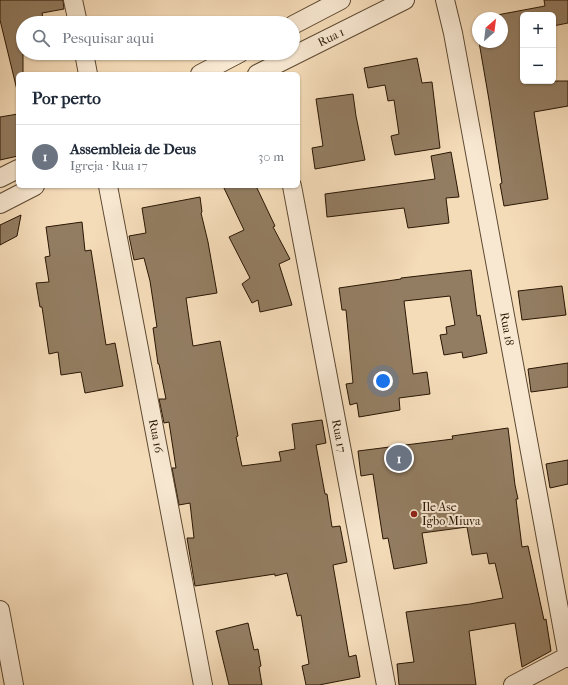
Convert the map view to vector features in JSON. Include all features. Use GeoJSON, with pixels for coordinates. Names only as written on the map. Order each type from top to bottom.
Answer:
{"type":"FeatureCollection","features":[{"type":"Feature","properties":{"kind":"street"},"geometry":{"type":"LineString","coordinates":[[74,0],[77,16]]}},
{"type":"Feature","properties":{"kind":"street"},"geometry":{"type":"LineString","coordinates":[[300,21],[341,0]]}},
{"type":"Feature","properties":{"kind":"street","name":"Rua 1"},"geometry":{"type":"LineString","coordinates":[[300,50],[405,0]]}},
{"type":"Feature","properties":{"kind":"street","name":"Rua 18"},"geometry":{"type":"LineString","coordinates":[[446,0],[568,657]]}},
{"type":"Feature","properties":{"kind":"street"},"geometry":{"type":"LineString","coordinates":[[85,60],[88,72]]}},
{"type":"Feature","properties":{"kind":"street"},"geometry":{"type":"LineString","coordinates":[[204,72],[227,60]]}},
{"type":"Feature","properties":{"kind":"street","name":"Rua 1"},"geometry":{"type":"LineString","coordinates":[[265,67],[280,60]]}},
{"type":"Feature","properties":{"kind":"street"},"geometry":{"type":"LineString","coordinates":[[0,178],[16,170]]}},
{"type":"Feature","properties":{"kind":"street"},"geometry":{"type":"LineString","coordinates":[[0,204],[31,188]]}},
{"type":"Feature","properties":{"kind":"street","name":"Rua 16"},"geometry":{"type":"LineString","coordinates":[[108,188],[203,685]]}},
{"type":"Feature","properties":{"kind":"street","name":"Rua 17"},"geometry":{"type":"LineString","coordinates":[[292,188],[386,685]]}},
{"type":"Feature","properties":{"kind":"street"},"geometry":{"type":"LineString","coordinates":[[0,610],[14,685]]}},
{"type":"Feature","properties":{"kind":"street"},"geometry":{"type":"LineString","coordinates":[[513,685],[568,657]]}},
{"type":"Feature","properties":{"kind":"building"},"geometry":{"type":"Polygon","coordinates":[[[0,0],[63,0],[64,9],[42,13],[43,16],[16,16],[16,60],[23,60],[23,72],[16,72],[16,86],[0,20],[0,0]]]}},
{"type":"Feature","properties":{"kind":"building"},"geometry":{"type":"Polygon","coordinates":[[[544,0],[568,0],[568,23],[556,25],[556,12],[520,12],[520,84],[556,84],[556,81],[568,81],[568,106],[534,112],[548,199],[504,206],[500,184],[502,183],[480,48],[508,48],[508,13],[545,6],[544,0]]]}},
{"type":"Feature","properties":{"kind":"building"},"geometry":{"type":"Polygon","coordinates":[[[417,58],[422,83],[432,82],[440,148],[395,155],[391,136],[399,134],[394,100],[388,101],[385,85],[368,88],[364,68],[417,58]]]}},
{"type":"Feature","properties":{"kind":"building"},"geometry":{"type":"Polygon","coordinates":[[[353,94],[365,160],[315,169],[312,148],[323,146],[316,99],[353,94]]]}},
{"type":"Feature","properties":{"kind":"building"},"geometry":{"type":"Polygon","coordinates":[[[16,114],[16,156],[0,160],[0,117],[16,114]]]}},
{"type":"Feature","properties":{"kind":"building"},"geometry":{"type":"Polygon","coordinates":[[[451,152],[459,197],[446,198],[449,223],[408,228],[404,208],[327,217],[325,194],[435,179],[431,156],[451,152]]]}},
{"type":"Feature","properties":{"kind":"building"},"geometry":{"type":"Polygon","coordinates":[[[224,188],[257,188],[275,226],[273,227],[290,259],[279,264],[292,305],[260,312],[258,300],[252,303],[242,284],[250,278],[229,237],[244,230],[224,188]]]}},
{"type":"Feature","properties":{"kind":"building"},"geometry":{"type":"Polygon","coordinates":[[[200,197],[201,213],[217,293],[186,298],[193,346],[220,341],[238,436],[236,437],[242,466],[281,461],[279,452],[295,449],[292,424],[322,420],[326,443],[316,445],[325,494],[327,494],[332,527],[340,526],[347,562],[333,565],[349,657],[356,655],[360,677],[319,685],[306,685],[302,666],[309,664],[301,615],[297,616],[287,573],[275,576],[275,574],[195,586],[187,538],[194,538],[190,503],[179,505],[172,468],[176,468],[169,422],[164,423],[159,399],[166,399],[158,364],[153,328],[157,327],[150,281],[144,258],[134,260],[129,236],[146,233],[142,208],[200,197]]]}},
{"type":"Feature","properties":{"kind":"building"},"geometry":{"type":"Polygon","coordinates":[[[21,215],[17,236],[0,245],[0,225],[21,215]]]}},
{"type":"Feature","properties":{"kind":"building"},"geometry":{"type":"Polygon","coordinates":[[[82,222],[85,251],[91,250],[106,345],[115,343],[123,386],[85,393],[81,372],[61,375],[58,352],[49,354],[42,307],[40,307],[36,283],[49,282],[45,257],[50,256],[46,227],[82,222]]]}},
{"type":"Feature","properties":{"kind":"building"},"geometry":{"type":"Polygon","coordinates":[[[471,270],[477,316],[480,315],[487,353],[463,358],[462,352],[444,355],[440,335],[447,334],[446,327],[455,325],[450,296],[404,301],[413,374],[427,372],[430,394],[399,398],[400,410],[359,417],[357,403],[350,405],[346,384],[353,383],[346,310],[342,310],[339,288],[401,278],[471,270]]]}},
{"type":"Feature","properties":{"kind":"building"},"geometry":{"type":"Polygon","coordinates":[[[562,286],[566,315],[522,320],[518,291],[562,286]]]}},
{"type":"Feature","properties":{"kind":"building"},"geometry":{"type":"Polygon","coordinates":[[[568,363],[568,387],[531,392],[528,369],[568,363]]]}},
{"type":"Feature","properties":{"kind":"building"},"geometry":{"type":"Polygon","coordinates":[[[508,428],[518,499],[516,499],[522,547],[528,546],[544,620],[546,619],[551,651],[522,667],[515,623],[469,631],[476,685],[399,685],[397,664],[414,662],[406,612],[470,604],[503,598],[495,563],[489,564],[487,553],[472,555],[467,527],[422,533],[427,563],[394,569],[388,538],[383,539],[373,474],[361,476],[358,451],[453,439],[452,436],[508,428]]]}},
{"type":"Feature","properties":{"kind":"building"},"geometry":{"type":"Polygon","coordinates":[[[568,460],[568,484],[550,488],[546,464],[568,460]]]}},
{"type":"Feature","properties":{"kind":"building"},"geometry":{"type":"Polygon","coordinates":[[[248,623],[254,650],[258,649],[262,685],[229,685],[216,631],[248,623]]]}},
{"type":"Feature","properties":{"kind":"place","name":"Assembleia de Deus"},"geometry":{"type":"Point","coordinates":[399,458]}},
{"type":"Feature","properties":{"kind":"place","name":"Ile Ase Igbo Miuva"},"geometry":{"type":"Point","coordinates":[414,514]}}]}
